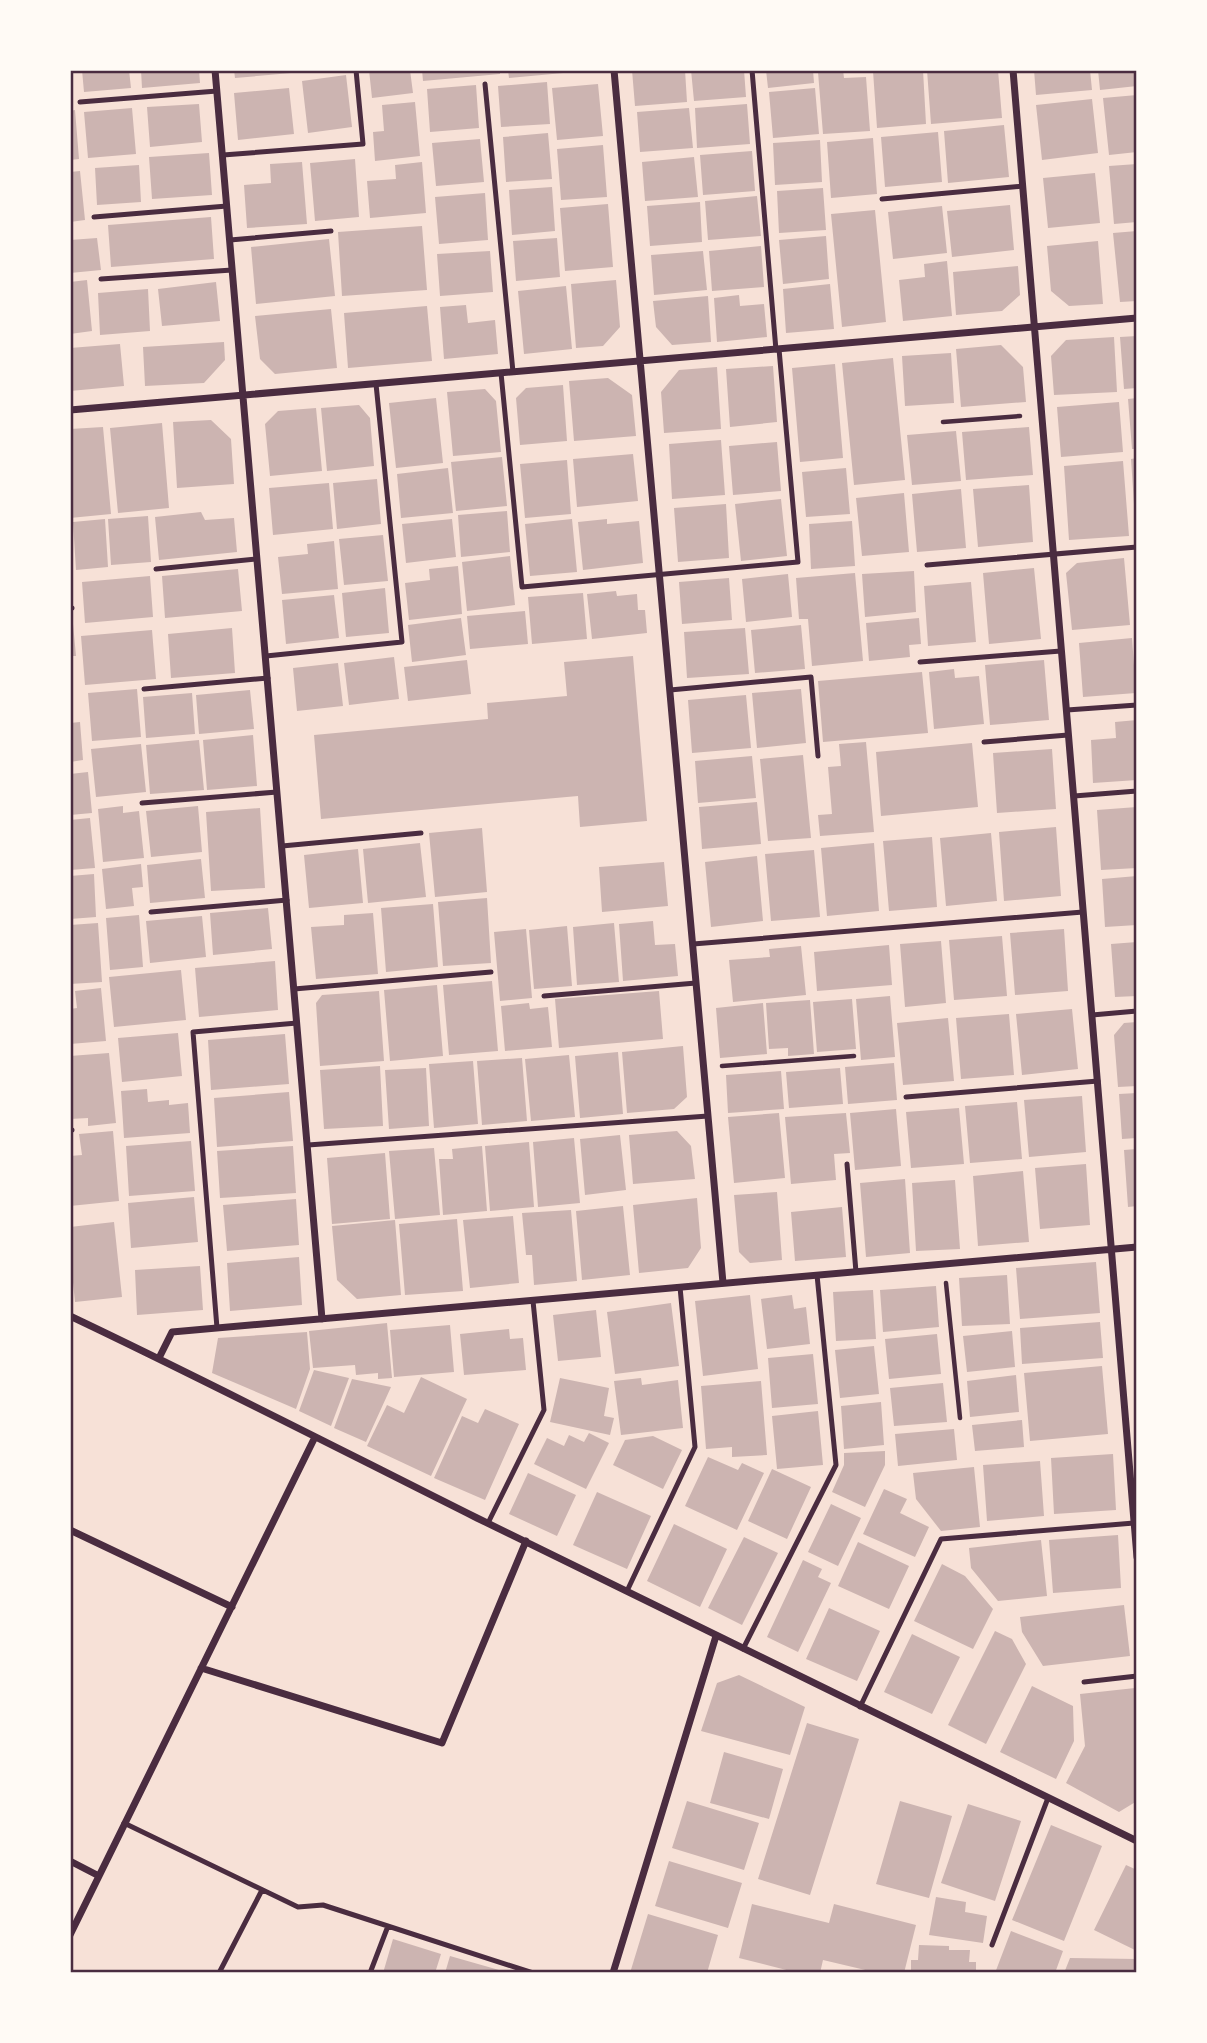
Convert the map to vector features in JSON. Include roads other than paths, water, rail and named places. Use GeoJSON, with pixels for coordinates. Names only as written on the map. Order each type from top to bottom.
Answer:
{"type":"FeatureCollection","features":[{"type":"Feature","properties":{"kind":"street"},"geometry":{"type":"LineString","coordinates":[[215,70],[322,1319]]}},
{"type":"Feature","properties":{"kind":"street"},"geometry":{"type":"LineString","coordinates":[[614,70],[723,1283]]}},
{"type":"Feature","properties":{"kind":"street"},"geometry":{"type":"LineString","coordinates":[[1013,70],[1137,1557]]}},
{"type":"Feature","properties":{"kind":"street"},"geometry":{"type":"LineString","coordinates":[[70,410],[1137,318]]}},
{"type":"Feature","properties":{"kind":"street"},"geometry":{"type":"LineString","coordinates":[[159,1358],[172,1332],[1137,1247]]}},
{"type":"Feature","properties":{"kind":"street"},"geometry":{"type":"LineString","coordinates":[[70,1316],[1137,1841]]}},
{"type":"Feature","properties":{"kind":"street"},"geometry":{"type":"LineString","coordinates":[[70,1935],[315,1437]]}},
{"type":"Feature","properties":{"kind":"street"},"geometry":{"type":"LineString","coordinates":[[70,1530],[232,1607]]}},
{"type":"Feature","properties":{"kind":"street"},"geometry":{"type":"LineString","coordinates":[[201,1668],[442,1743],[526,1541]]}},
{"type":"Feature","properties":{"kind":"street"},"geometry":{"type":"LineString","coordinates":[[613,1973],[716,1636]]}},
{"type":"Feature","properties":{"kind":"street"},"geometry":{"type":"LineString","coordinates":[[70,1861],[99,1876]]}},
{"type":"Feature","properties":{"kind":"lane"},"geometry":{"type":"LineString","coordinates":[[223,155],[363,144],[356,70]]}},
{"type":"Feature","properties":{"kind":"lane"},"geometry":{"type":"LineString","coordinates":[[501,373],[522,587],[798,562],[752,70]]}},
{"type":"Feature","properties":{"kind":"lane"},"geometry":{"type":"LineString","coordinates":[[485,84],[513,372]]}},
{"type":"Feature","properties":{"kind":"lane"},"geometry":{"type":"LineString","coordinates":[[80,102],[217,91]]}},
{"type":"Feature","properties":{"kind":"lane"},"geometry":{"type":"LineString","coordinates":[[882,200],[1023,187]]}},
{"type":"Feature","properties":{"kind":"lane"},"geometry":{"type":"LineString","coordinates":[[94,218],[227,206]]}},
{"type":"Feature","properties":{"kind":"lane"},"geometry":{"type":"LineString","coordinates":[[230,240],[331,231]]}},
{"type":"Feature","properties":{"kind":"lane"},"geometry":{"type":"LineString","coordinates":[[101,279],[232,270]]}},
{"type":"Feature","properties":{"kind":"lane"},"geometry":{"type":"LineString","coordinates":[[266,656],[402,642],[376,384]]}},
{"type":"Feature","properties":{"kind":"lane"},"geometry":{"type":"LineString","coordinates":[[928,565],[1137,547]]}},
{"type":"Feature","properties":{"kind":"lane"},"geometry":{"type":"LineString","coordinates":[[156,569],[257,559]]}},
{"type":"Feature","properties":{"kind":"lane"},"geometry":{"type":"LineString","coordinates":[[920,663],[1061,651]]}},
{"type":"Feature","properties":{"kind":"lane"},"geometry":{"type":"LineString","coordinates":[[670,690],[811,677],[818,756]]}},
{"type":"Feature","properties":{"kind":"lane"},"geometry":{"type":"LineString","coordinates":[[144,689],[268,678]]}},
{"type":"Feature","properties":{"kind":"lane"},"geometry":{"type":"LineString","coordinates":[[1067,710],[1137,705]]}},
{"type":"Feature","properties":{"kind":"lane"},"geometry":{"type":"LineString","coordinates":[[984,742],[1069,735]]}},
{"type":"Feature","properties":{"kind":"lane"},"geometry":{"type":"LineString","coordinates":[[1074,796],[1137,791]]}},
{"type":"Feature","properties":{"kind":"lane"},"geometry":{"type":"LineString","coordinates":[[142,803],[278,792]]}},
{"type":"Feature","properties":{"kind":"lane"},"geometry":{"type":"LineString","coordinates":[[282,846],[421,833]]}},
{"type":"Feature","properties":{"kind":"lane"},"geometry":{"type":"LineString","coordinates":[[151,912],[287,900]]}},
{"type":"Feature","properties":{"kind":"lane"},"geometry":{"type":"LineString","coordinates":[[693,944],[1083,912]]}},
{"type":"Feature","properties":{"kind":"lane"},"geometry":{"type":"LineString","coordinates":[[294,989],[491,972]]}},
{"type":"Feature","properties":{"kind":"lane"},"geometry":{"type":"LineString","coordinates":[[544,996],[696,983]]}},
{"type":"Feature","properties":{"kind":"lane"},"geometry":{"type":"LineString","coordinates":[[1092,1015],[1137,1011]]}},
{"type":"Feature","properties":{"kind":"lane"},"geometry":{"type":"LineString","coordinates":[[217,1328],[193,1031],[297,1023]]}},
{"type":"Feature","properties":{"kind":"lane"},"geometry":{"type":"LineString","coordinates":[[906,1097],[1098,1081]]}},
{"type":"Feature","properties":{"kind":"lane"},"geometry":{"type":"LineString","coordinates":[[307,1145],[708,1116]]}},
{"type":"Feature","properties":{"kind":"lane"},"geometry":{"type":"LineString","coordinates":[[847,1164],[856,1272]]}},
{"type":"Feature","properties":{"kind":"lane"},"geometry":{"type":"LineString","coordinates":[[743,1649],[836,1465],[817,1275]]}},
{"type":"Feature","properties":{"kind":"lane"},"geometry":{"type":"LineString","coordinates":[[626,1591],[695,1447],[680,1287]]}},
{"type":"Feature","properties":{"kind":"lane"},"geometry":{"type":"LineString","coordinates":[[488,1523],[544,1410],[533,1300]]}},
{"type":"Feature","properties":{"kind":"lane"},"geometry":{"type":"LineString","coordinates":[[1127,1436],[1137,1435]]}},
{"type":"Feature","properties":{"kind":"lane"},"geometry":{"type":"LineString","coordinates":[[860,1707],[941,1539],[1134,1523]]}},
{"type":"Feature","properties":{"kind":"lane"},"geometry":{"type":"LineString","coordinates":[[1084,1682],[1137,1676]]}},
{"type":"Feature","properties":{"kind":"lane"},"geometry":{"type":"LineString","coordinates":[[992,1945],[1048,1798]]}},
{"type":"Feature","properties":{"kind":"lane"},"geometry":{"type":"LineString","coordinates":[[124,1823],[298,1907],[323,1905],[533,1973]]}},
{"type":"Feature","properties":{"kind":"lane"},"geometry":{"type":"LineString","coordinates":[[219,1973],[262,1890]]}},
{"type":"Feature","properties":{"kind":"lane"},"geometry":{"type":"LineString","coordinates":[[370,1973],[388,1926]]}}]}
